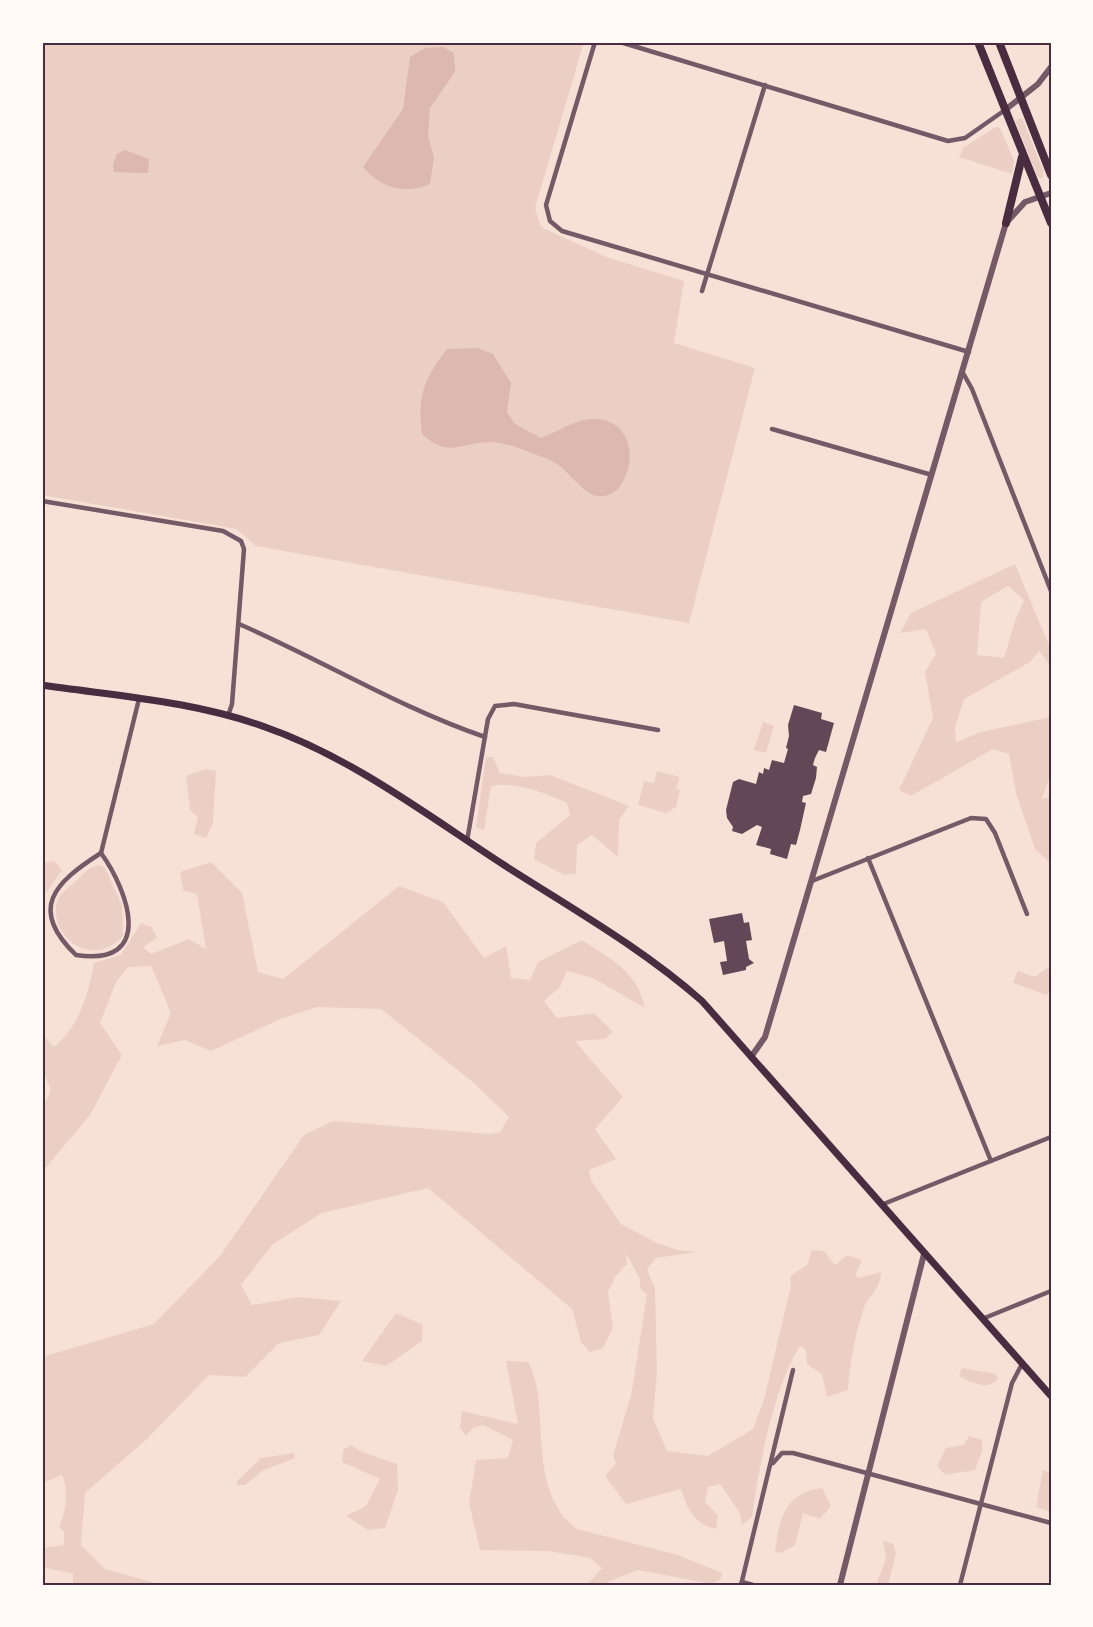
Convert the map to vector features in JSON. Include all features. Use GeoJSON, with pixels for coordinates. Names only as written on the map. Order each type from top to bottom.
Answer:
{"type":"FeatureCollection","features":[{"type":"Feature","properties":{"kind":"main road"},"geometry":{"type":"LineString","coordinates":[[978,42],[1051,223]]}},
{"type":"Feature","properties":{"kind":"main road"},"geometry":{"type":"LineString","coordinates":[[999,42],[1051,175]]}},
{"type":"Feature","properties":{"kind":"main road"},"geometry":{"type":"LineString","coordinates":[[1006,223],[1022,155]]}},
{"type":"Feature","properties":{"kind":"main road"},"geometry":{"type":"LineString","coordinates":[[42,685],[139,699],[228,716],[264,726],[333,757],[467,841],[677,979],[702,1001],[1051,1396]]}},
{"type":"Feature","properties":{"kind":"street"},"geometry":{"type":"LineString","coordinates":[[595,42],[546,205],[550,221],[561,231],[969,352]]}},
{"type":"Feature","properties":{"kind":"street"},"geometry":{"type":"LineString","coordinates":[[620,42],[948,141],[965,138],[1005,110],[1038,84],[1051,67]]}},
{"type":"Feature","properties":{"kind":"street"},"geometry":{"type":"LineString","coordinates":[[702,291],[765,85]]}},
{"type":"Feature","properties":{"kind":"street"},"geometry":{"type":"LineString","coordinates":[[751,1057],[765,1037],[1006,223],[1025,202],[1051,193]]}},
{"type":"Feature","properties":{"kind":"street"},"geometry":{"type":"LineString","coordinates":[[963,373],[972,389],[1051,591]]}},
{"type":"Feature","properties":{"kind":"street"},"geometry":{"type":"LineString","coordinates":[[772,429],[932,475]]}},
{"type":"Feature","properties":{"kind":"street"},"geometry":{"type":"LineString","coordinates":[[42,501],[234,535],[241,541],[244,549],[239,624],[232,705],[228,716]]}},
{"type":"Feature","properties":{"kind":"street"},"geometry":{"type":"LineString","coordinates":[[239,624],[285,644],[355,680],[485,737]]}},
{"type":"Feature","properties":{"kind":"street"},"geometry":{"type":"LineString","coordinates":[[101,853],[115,873],[129,909],[130,923],[126,941],[114,953],[94,958],[76,955],[61,941],[52,928],[50,907],[55,891],[101,853],[139,699]]}},
{"type":"Feature","properties":{"kind":"street"},"geometry":{"type":"LineString","coordinates":[[467,841],[492,709],[505,703],[658,730]]}},
{"type":"Feature","properties":{"kind":"street"},"geometry":{"type":"LineString","coordinates":[[812,881],[971,818],[986,819],[995,833],[1027,914]]}},
{"type":"Feature","properties":{"kind":"street"},"geometry":{"type":"LineString","coordinates":[[868,858],[991,1161]]}},
{"type":"Feature","properties":{"kind":"street"},"geometry":{"type":"LineString","coordinates":[[881,1205],[1051,1137]]}},
{"type":"Feature","properties":{"kind":"street"},"geometry":{"type":"LineString","coordinates":[[840,1585],[924,1254]]}},
{"type":"Feature","properties":{"kind":"street"},"geometry":{"type":"LineString","coordinates":[[982,1319],[1051,1291]]}},
{"type":"Feature","properties":{"kind":"street"},"geometry":{"type":"LineString","coordinates":[[960,1585],[1012,1383],[1022,1364]]}},
{"type":"Feature","properties":{"kind":"street"},"geometry":{"type":"LineString","coordinates":[[753,1585],[742,1584],[773,1463],[793,1370]]}},
{"type":"Feature","properties":{"kind":"street"},"geometry":{"type":"LineString","coordinates":[[773,1463],[782,1453],[793,1453],[1051,1523]]}},
{"type":"Feature","properties":{"kind":"shaded area"},"geometry":{"type":"Polygon","coordinates":[[[42,42],[584,42],[535,208],[541,227],[606,257],[684,281],[674,343],[755,368],[689,623],[256,546],[237,529],[42,495],[42,42]]]}},
{"type":"Feature","properties":{"kind":"shaded area"},"geometry":{"type":"Polygon","coordinates":[[[443,47],[454,53],[455,72],[430,108],[428,136],[434,157],[430,184],[411,189],[385,185],[363,167],[403,109],[410,57],[425,48],[443,47]]]}},
{"type":"Feature","properties":{"kind":"shaded area"},"geometry":{"type":"Polygon","coordinates":[[[1022,118],[1044,172],[1042,179],[1037,176],[1015,120],[1022,118]]]}},
{"type":"Feature","properties":{"kind":"shaded area"},"geometry":{"type":"Polygon","coordinates":[[[996,127],[1000,128],[1014,161],[1012,174],[959,157],[964,147],[996,127]]]}},
{"type":"Feature","properties":{"kind":"shaded area"},"geometry":{"type":"Polygon","coordinates":[[[125,150],[149,159],[148,173],[114,172],[113,165],[117,154],[125,150]]]}},
{"type":"Feature","properties":{"kind":"shaded area"},"geometry":{"type":"Polygon","coordinates":[[[477,348],[493,354],[511,383],[507,412],[515,424],[541,438],[580,421],[596,419],[609,422],[619,428],[626,437],[630,462],[619,488],[609,494],[593,495],[554,462],[517,447],[491,442],[448,448],[431,442],[422,434],[422,398],[433,370],[447,349],[477,348]]]}},
{"type":"Feature","properties":{"kind":"shaded area"},"geometry":{"type":"Polygon","coordinates":[[[1015,564],[1051,650],[1051,666],[1039,651],[1030,662],[964,699],[955,728],[956,742],[981,732],[1051,717],[1051,773],[1042,799],[1051,797],[1051,864],[1035,849],[1016,793],[1009,754],[993,749],[911,796],[899,790],[933,718],[925,672],[936,654],[926,629],[900,633],[911,613],[1015,564]],[[1008,586],[981,602],[977,655],[1004,658],[1024,600],[1008,586]]]}},
{"type":"Feature","properties":{"kind":"shaded area"},"geometry":{"type":"Polygon","coordinates":[[[763,722],[774,726],[766,753],[754,750],[763,722]]]}},
{"type":"Feature","properties":{"kind":"shaded area"},"geometry":{"type":"Polygon","coordinates":[[[486,757],[493,757],[500,773],[524,777],[550,775],[629,806],[619,820],[618,857],[592,835],[577,845],[576,874],[564,875],[534,859],[536,843],[570,815],[567,803],[521,787],[491,786],[484,830],[476,827],[486,757]]]}},
{"type":"Feature","properties":{"kind":"shaded area"},"geometry":{"type":"Polygon","coordinates":[[[206,769],[216,771],[213,823],[206,838],[194,834],[198,817],[190,810],[186,776],[206,769]]]}},
{"type":"Feature","properties":{"kind":"shaded area"},"geometry":{"type":"Polygon","coordinates":[[[657,771],[680,777],[676,789],[680,790],[676,807],[666,813],[638,805],[644,781],[654,783],[657,771]]]}},
{"type":"Feature","properties":{"kind":"shaded area"},"geometry":{"type":"Polygon","coordinates":[[[54,861],[62,870],[42,899],[42,863],[54,861]]]}},
{"type":"Feature","properties":{"kind":"shaded area"},"geometry":{"type":"Polygon","coordinates":[[[211,862],[242,893],[258,972],[283,979],[399,886],[443,902],[484,958],[506,946],[511,978],[530,980],[538,962],[582,940],[629,975],[641,995],[645,1008],[593,978],[567,971],[560,987],[544,1001],[557,1018],[594,1013],[613,1032],[605,1039],[575,1041],[623,1097],[595,1129],[616,1159],[589,1170],[591,1180],[621,1224],[657,1243],[678,1250],[697,1252],[656,1258],[647,1269],[655,1289],[657,1372],[653,1418],[667,1451],[708,1456],[753,1429],[764,1400],[791,1285],[790,1276],[807,1265],[812,1250],[824,1251],[835,1265],[847,1255],[862,1260],[855,1276],[858,1278],[881,1272],[879,1283],[865,1305],[859,1324],[848,1390],[827,1397],[822,1374],[807,1364],[806,1350],[800,1346],[790,1364],[768,1429],[752,1517],[742,1525],[740,1513],[720,1484],[708,1487],[705,1502],[718,1515],[716,1529],[708,1527],[692,1515],[681,1489],[626,1504],[605,1476],[616,1464],[613,1455],[631,1396],[647,1294],[640,1288],[640,1279],[626,1253],[627,1264],[615,1277],[608,1292],[613,1328],[603,1348],[590,1352],[581,1342],[572,1309],[428,1188],[322,1213],[273,1244],[241,1285],[252,1305],[299,1297],[341,1301],[319,1335],[279,1343],[245,1377],[209,1375],[147,1439],[85,1493],[81,1545],[105,1569],[163,1585],[73,1585],[73,1574],[42,1567],[42,1548],[64,1545],[64,1532],[59,1527],[65,1508],[66,1494],[62,1475],[42,1483],[42,1357],[154,1324],[220,1256],[304,1135],[333,1121],[489,1134],[500,1132],[509,1117],[474,1083],[381,1009],[317,1007],[283,1018],[211,1051],[185,1040],[157,1046],[171,1013],[151,966],[128,967],[116,982],[100,1023],[122,1055],[90,1115],[42,1172],[42,1109],[51,1090],[42,1069],[42,1034],[54,1047],[62,1039],[70,1030],[81,1009],[94,963],[121,955],[141,923],[152,927],[157,938],[143,947],[151,954],[189,939],[206,949],[197,894],[183,890],[180,872],[211,862]]]}},
{"type":"Feature","properties":{"kind":"shaded area"},"geometry":{"type":"Polygon","coordinates":[[[99,865],[105,868],[122,905],[123,936],[109,947],[95,950],[82,948],[71,942],[57,920],[56,908],[64,892],[92,867],[99,865]]]}},
{"type":"Feature","properties":{"kind":"shaded area"},"geometry":{"type":"Polygon","coordinates":[[[1051,965],[1051,991],[1046,995],[1013,983],[1018,971],[1035,977],[1051,965]]]}},
{"type":"Feature","properties":{"kind":"shaded area"},"geometry":{"type":"Polygon","coordinates":[[[396,1313],[423,1325],[422,1341],[386,1366],[362,1361],[396,1313]]]}},
{"type":"Feature","properties":{"kind":"shaded area"},"geometry":{"type":"Polygon","coordinates":[[[506,1361],[529,1362],[536,1382],[548,1485],[554,1502],[564,1517],[577,1529],[678,1555],[722,1573],[721,1579],[712,1584],[638,1570],[600,1585],[587,1585],[602,1568],[590,1558],[548,1551],[480,1550],[469,1503],[476,1460],[508,1458],[513,1440],[483,1425],[473,1428],[466,1436],[460,1428],[462,1411],[518,1424],[506,1361]]]}},
{"type":"Feature","properties":{"kind":"shaded area"},"geometry":{"type":"Polygon","coordinates":[[[962,1368],[996,1374],[998,1379],[990,1385],[976,1384],[959,1375],[962,1368]]]}},
{"type":"Feature","properties":{"kind":"shaded area"},"geometry":{"type":"Polygon","coordinates":[[[969,1436],[982,1440],[982,1451],[975,1470],[945,1475],[937,1466],[946,1448],[964,1445],[969,1436]]]}},
{"type":"Feature","properties":{"kind":"shaded area"},"geometry":{"type":"Polygon","coordinates":[[[351,1445],[362,1452],[397,1464],[398,1490],[385,1528],[368,1530],[346,1516],[366,1506],[380,1479],[342,1462],[343,1450],[351,1445]]]}},
{"type":"Feature","properties":{"kind":"shaded area"},"geometry":{"type":"Polygon","coordinates":[[[294,1453],[295,1458],[264,1470],[245,1485],[237,1485],[237,1481],[261,1458],[294,1453]]]}},
{"type":"Feature","properties":{"kind":"shaded area"},"geometry":{"type":"Polygon","coordinates":[[[1043,1470],[1051,1473],[1051,1512],[1036,1507],[1043,1470]]]}},
{"type":"Feature","properties":{"kind":"shaded area"},"geometry":{"type":"Polygon","coordinates":[[[822,1488],[831,1506],[820,1519],[803,1513],[795,1545],[781,1553],[775,1552],[779,1529],[786,1510],[800,1495],[822,1488]]]}},
{"type":"Feature","properties":{"kind":"shaded area"},"geometry":{"type":"Polygon","coordinates":[[[883,1540],[893,1544],[896,1553],[888,1585],[876,1585],[886,1559],[883,1540]]]}},
{"type":"Feature","properties":{"kind":"building"},"geometry":{"type":"Polygon","coordinates":[[[794,705],[822,713],[821,719],[834,723],[826,752],[819,750],[815,758],[813,765],[817,767],[816,778],[811,794],[803,796],[802,802],[806,803],[800,830],[796,845],[791,844],[787,859],[770,854],[771,849],[756,845],[762,827],[757,825],[742,834],[732,831],[733,827],[727,818],[726,810],[733,782],[739,779],[756,784],[759,772],[763,774],[764,768],[769,770],[772,760],[784,763],[788,749],[786,748],[789,736],[788,725],[794,705]]]}},
{"type":"Feature","properties":{"kind":"building"},"geometry":{"type":"Polygon","coordinates":[[[742,913],[744,923],[749,922],[752,940],[746,941],[749,959],[754,963],[746,967],[746,970],[723,975],[720,962],[727,961],[724,941],[714,943],[709,919],[742,913]]]}}]}
